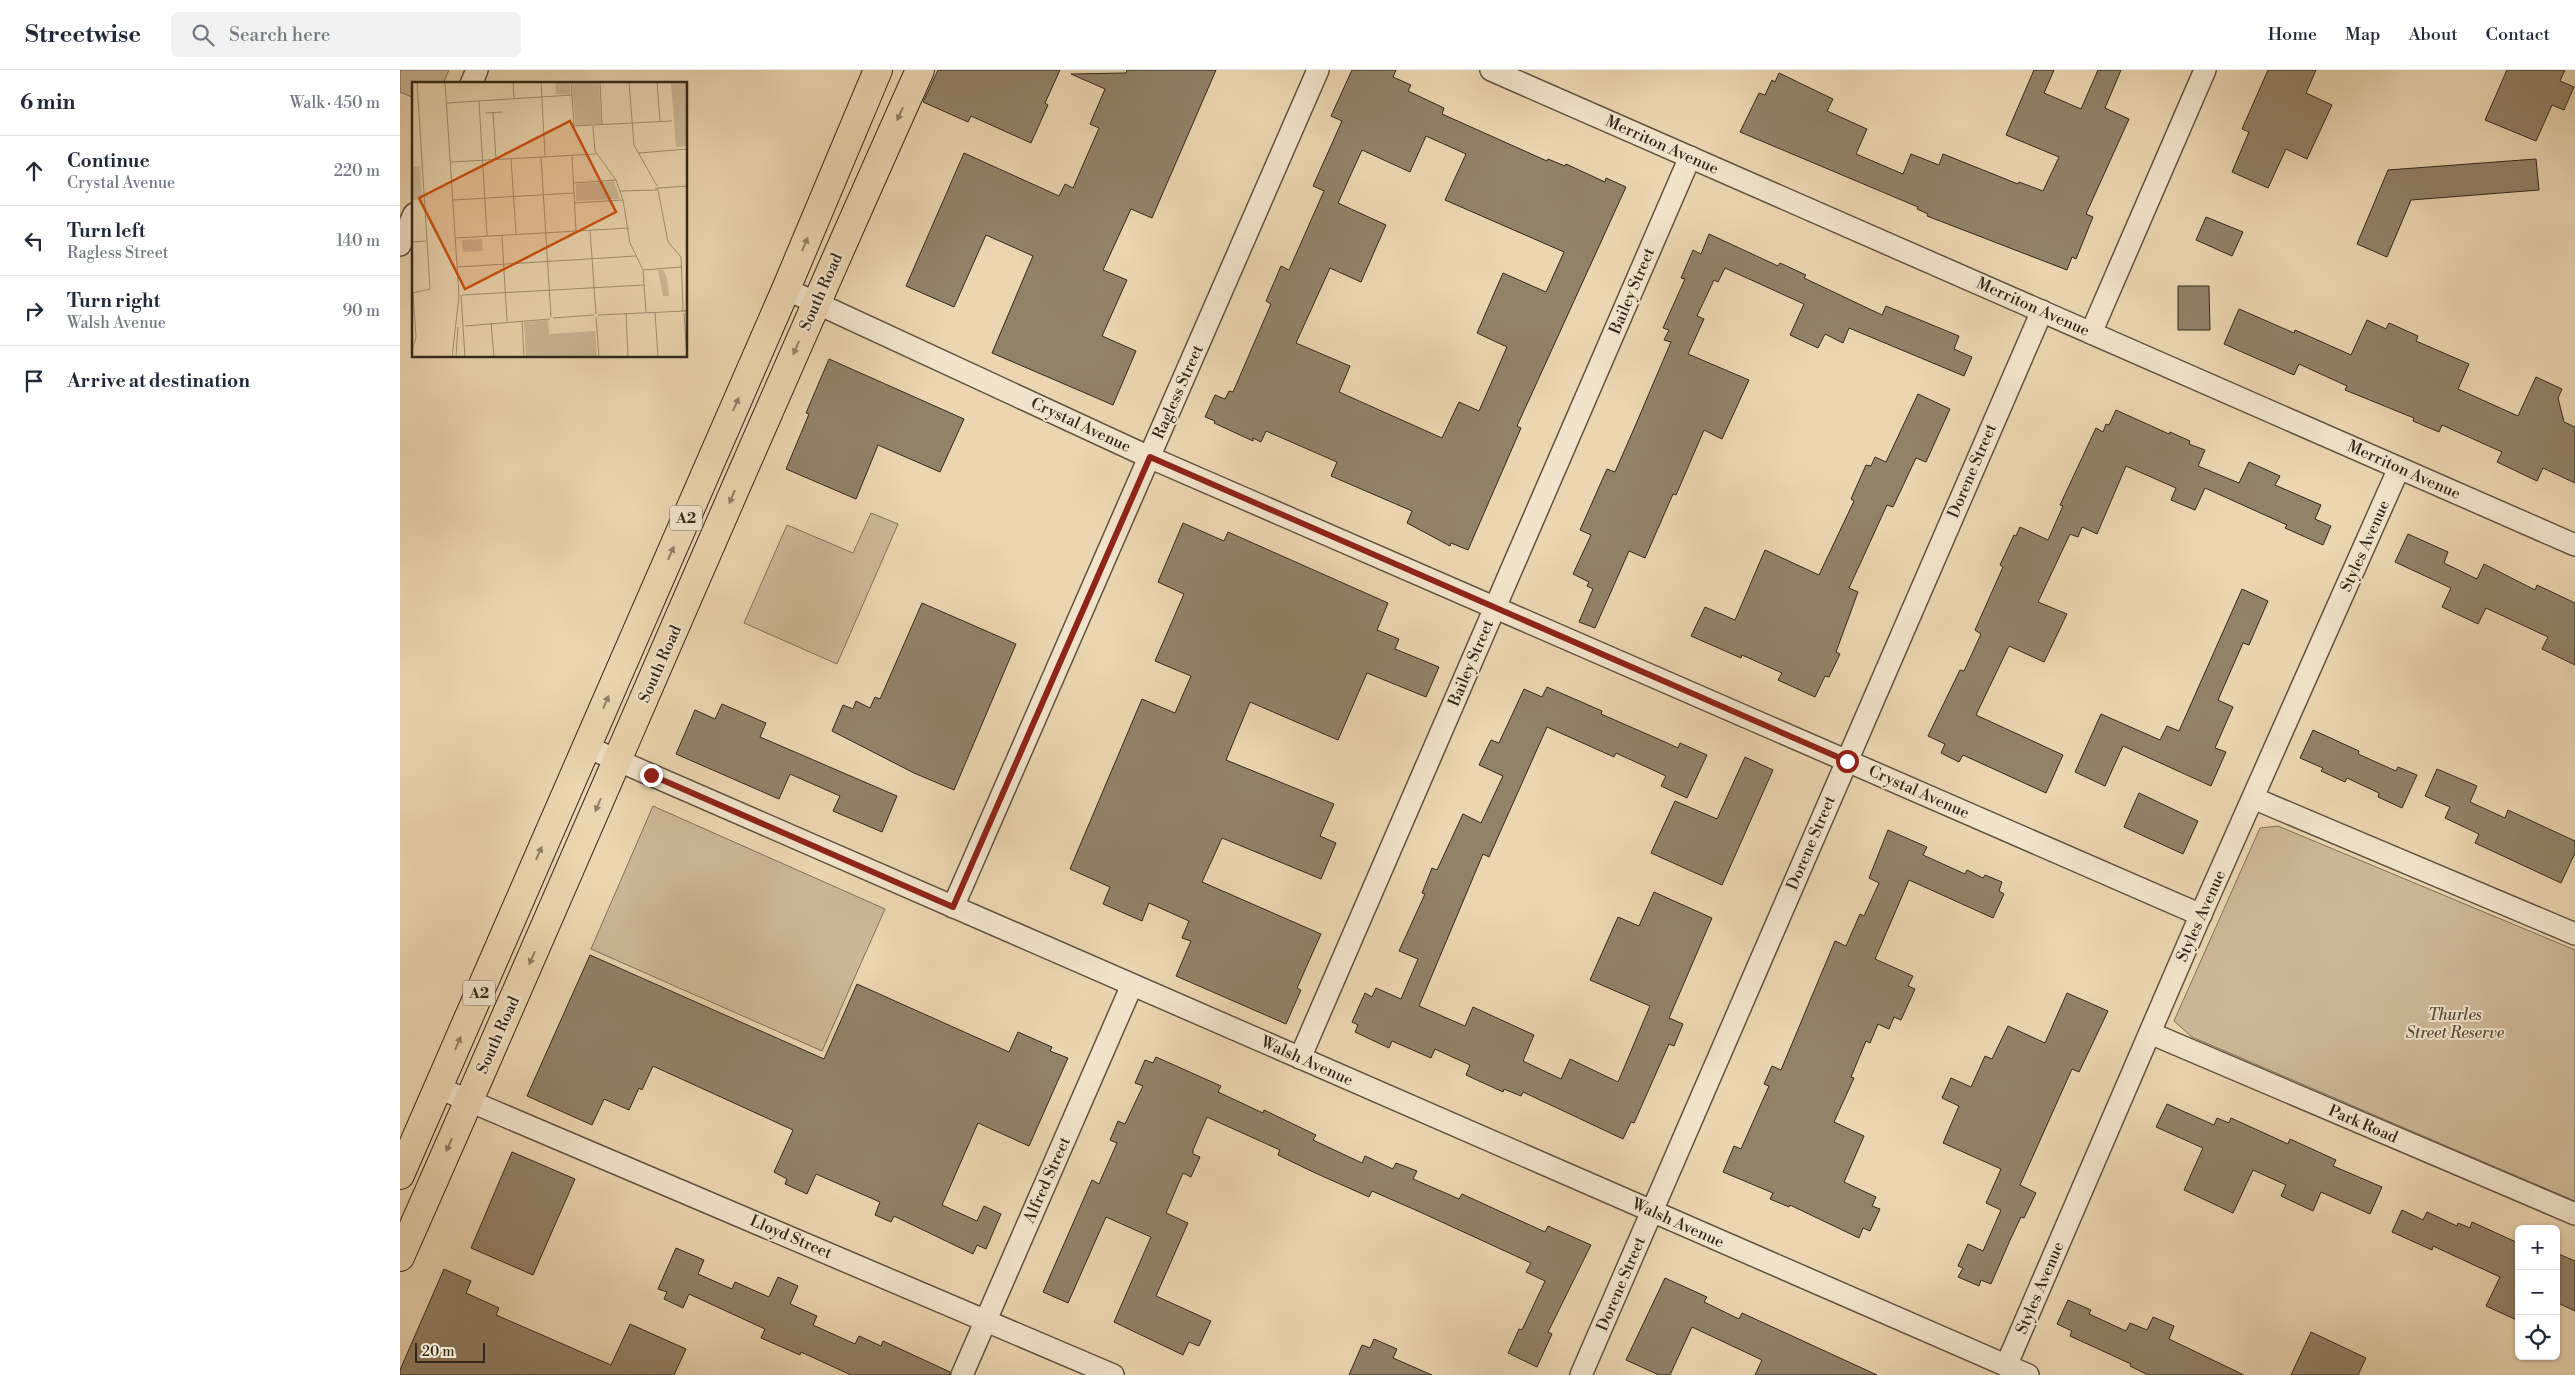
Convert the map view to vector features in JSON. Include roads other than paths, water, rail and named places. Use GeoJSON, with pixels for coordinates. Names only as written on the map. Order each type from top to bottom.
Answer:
{"type":"FeatureCollection","features":[{"type":"Feature","properties":{"kind":"highway","name":"South Road"},"geometry":{"type":"LineString","coordinates":[[400,1175],[440,1088],[519,898],[587,747],[786,289],[878,70]]}},
{"type":"Feature","properties":{"kind":"highway","name":"South Road"},"geometry":{"type":"LineString","coordinates":[[400,1257],[816,303],[920,70]]}},
{"type":"Feature","properties":{"kind":"street"},"geometry":{"type":"LineString","coordinates":[[472,82],[477,70]]}},
{"type":"Feature","properties":{"kind":"street","name":"Ragless Street"},"geometry":{"type":"LineString","coordinates":[[953,907],[1318,70]]}},
{"type":"Feature","properties":{"kind":"street","name":"Merriton Avenue"},"geometry":{"type":"LineString","coordinates":[[1491,70],[1515,75],[1690,157],[2575,545]]}},
{"type":"Feature","properties":{"kind":"street"},"geometry":{"type":"LineString","coordinates":[[2091,333],[2205,70]]}},
{"type":"Feature","properties":{"kind":"street","name":"Bailey Street"},"geometry":{"type":"LineString","coordinates":[[1300,1058],[1690,157]]}},
{"type":"Feature","properties":{"kind":"street"},"geometry":{"type":"LineString","coordinates":[[400,245],[412,218]]}},
{"type":"Feature","properties":{"kind":"street","name":"Crystal Avenue"},"geometry":{"type":"LineString","coordinates":[[786,289],[1150,457],[2201,915]]}},
{"type":"Feature","properties":{"kind":"street","name":"Dorene Street"},"geometry":{"type":"LineString","coordinates":[[1581,1375],[2042,311]]}},
{"type":"Feature","properties":{"kind":"street","name":"Styles Avenue"},"geometry":{"type":"LineString","coordinates":[[2006,1366],[2201,915],[2399,468]]}},
{"type":"Feature","properties":{"kind":"street","name":"Walsh Avenue"},"geometry":{"type":"LineString","coordinates":[[587,747],[2028,1375]]}},
{"type":"Feature","properties":{"kind":"street"},"geometry":{"type":"LineString","coordinates":[[2253,798],[2575,934]]}},
{"type":"Feature","properties":{"kind":"street","name":"Alfred Street"},"geometry":{"type":"LineString","coordinates":[[962,1375],[1132,985]]}},
{"type":"Feature","properties":{"kind":"street","name":"Park Road"},"geometry":{"type":"LineString","coordinates":[[2150,1033],[2575,1214]]}},
{"type":"Feature","properties":{"kind":"street","name":"Lloyd Street"},"geometry":{"type":"LineString","coordinates":[[440,1088],[1113,1375]]}},
{"type":"Feature","properties":{"kind":"park label","name":"Thurles Street Reserve"},"geometry":{"type":"Point","coordinates":[2455,1024]}}]}
